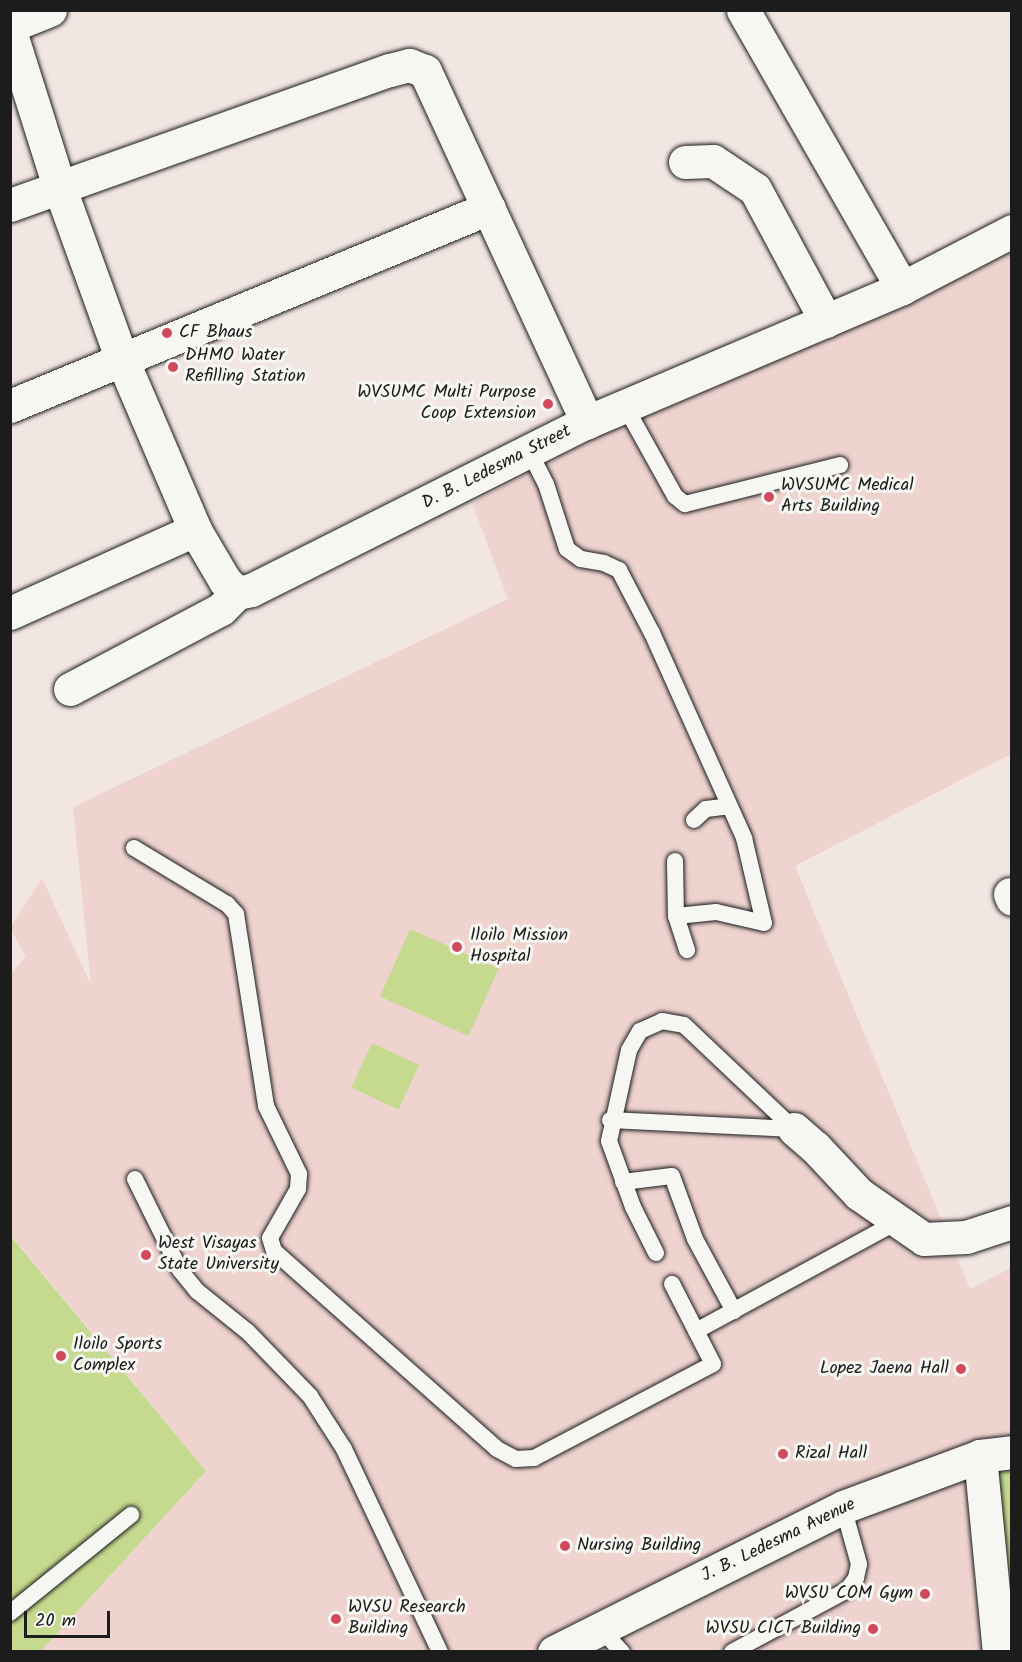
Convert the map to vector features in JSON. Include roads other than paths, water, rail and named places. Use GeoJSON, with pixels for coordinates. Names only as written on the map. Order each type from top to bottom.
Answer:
{"type":"FeatureCollection","features":[{"type":"Feature","properties":{"kind":"street"},"geometry":{"type":"LineString","coordinates":[[10,26],[50,10]]}},
{"type":"Feature","properties":{"kind":"street"},"geometry":{"type":"LineString","coordinates":[[743,10],[902,288]]}},
{"type":"Feature","properties":{"kind":"street"},"geometry":{"type":"LineString","coordinates":[[10,31],[59,186],[122,357],[195,530],[225,581],[237,593],[221,609],[70,689]]}},
{"type":"Feature","properties":{"kind":"street"},"geometry":{"type":"LineString","coordinates":[[10,205],[409,65],[425,71],[587,422]]}},
{"type":"Feature","properties":{"kind":"street"},"geometry":{"type":"LineString","coordinates":[[685,162],[713,161],[755,189],[826,321]]}},
{"type":"Feature","properties":{"kind":"street"},"geometry":{"type":"LineString","coordinates":[[10,406],[122,357],[489,208]]}},
{"type":"Feature","properties":{"kind":"street","name":"D. B. Ledesma Street"},"geometry":{"type":"LineString","coordinates":[[237,593],[251,590],[587,422],[626,408],[902,288],[1011,231]]}},
{"type":"Feature","properties":{"kind":"street"},"geometry":{"type":"LineString","coordinates":[[10,613],[195,530]]}},
{"type":"Feature","properties":{"kind":"street"},"geometry":{"type":"LineString","coordinates":[[794,1129],[815,1147],[859,1194],[924,1239],[966,1237],[1011,1222]]}},
{"type":"Feature","properties":{"kind":"street"},"geometry":{"type":"LineString","coordinates":[[996,1454],[999,1652]]}},
{"type":"Feature","properties":{"kind":"street","name":"J. B. Ledesma Avenue"},"geometry":{"type":"LineString","coordinates":[[554,1652],[612,1641],[843,1507],[996,1454]]}},
{"type":"Feature","properties":{"kind":"lane"},"geometry":{"type":"LineString","coordinates":[[626,408],[675,496],[685,504],[840,465]]}},
{"type":"Feature","properties":{"kind":"lane"},"geometry":{"type":"LineString","coordinates":[[529,451],[546,484],[567,549],[581,559],[604,563],[619,570],[652,633],[744,838],[764,923],[716,912],[676,916]]}},
{"type":"Feature","properties":{"kind":"lane"},"geometry":{"type":"LineString","coordinates":[[694,820],[706,809],[729,806]]}},
{"type":"Feature","properties":{"kind":"lane"},"geometry":{"type":"LineString","coordinates":[[134,848],[227,904],[236,914],[266,1106],[299,1174],[298,1189],[270,1238],[274,1251],[497,1449],[516,1459],[534,1458],[713,1364],[672,1284]]}},
{"type":"Feature","properties":{"kind":"lane"},"geometry":{"type":"LineString","coordinates":[[675,861],[676,916],[687,950]]}},
{"type":"Feature","properties":{"kind":"lane"},"geometry":{"type":"LineString","coordinates":[[656,1253],[623,1182],[609,1141],[610,1120],[628,1050],[640,1030],[662,1021],[684,1024],[794,1129]]}},
{"type":"Feature","properties":{"kind":"lane"},"geometry":{"type":"LineString","coordinates":[[610,1120],[794,1129]]}},
{"type":"Feature","properties":{"kind":"lane"},"geometry":{"type":"LineString","coordinates":[[623,1182],[672,1176],[695,1239],[734,1311]]}},
{"type":"Feature","properties":{"kind":"lane"},"geometry":{"type":"LineString","coordinates":[[135,1179],[180,1270],[197,1291],[248,1332],[310,1396],[344,1449],[440,1652]]}},
{"type":"Feature","properties":{"kind":"lane"},"geometry":{"type":"LineString","coordinates":[[696,1331],[899,1221]]}},
{"type":"Feature","properties":{"kind":"lane"},"geometry":{"type":"LineString","coordinates":[[732,1652],[847,1590],[856,1578],[859,1564],[843,1507]]}},
{"type":"Feature","properties":{"kind":"lane"},"geometry":{"type":"LineString","coordinates":[[10,1613],[131,1515]]}},
{"type":"Feature","properties":{"kind":"place","name":"CF Bhaus"},"geometry":{"type":"Point","coordinates":[167,333]}},
{"type":"Feature","properties":{"kind":"place","name":"DHMO Water Refilling Station"},"geometry":{"type":"Point","coordinates":[173,367]}},
{"type":"Feature","properties":{"kind":"place","name":"WVSUMC Multi Purpose Coop Extension"},"geometry":{"type":"Point","coordinates":[548,404]}},
{"type":"Feature","properties":{"kind":"place","name":"WVSUMC Medical Arts Building"},"geometry":{"type":"Point","coordinates":[769,497]}},
{"type":"Feature","properties":{"kind":"place","name":"Iloilo Mission Hospital"},"geometry":{"type":"Point","coordinates":[457,947]}},
{"type":"Feature","properties":{"kind":"place","name":"West Visayas State University"},"geometry":{"type":"Point","coordinates":[146,1255]}},
{"type":"Feature","properties":{"kind":"place","name":"Iloilo Sports Complex"},"geometry":{"type":"Point","coordinates":[61,1356]}},
{"type":"Feature","properties":{"kind":"place","name":"Lopez Jaena Hall"},"geometry":{"type":"Point","coordinates":[961,1369]}},
{"type":"Feature","properties":{"kind":"place","name":"Rizal Hall"},"geometry":{"type":"Point","coordinates":[783,1454]}},
{"type":"Feature","properties":{"kind":"place","name":"Nursing Building"},"geometry":{"type":"Point","coordinates":[565,1546]}},
{"type":"Feature","properties":{"kind":"place","name":"WVSU COM Gym"},"geometry":{"type":"Point","coordinates":[925,1594]}},
{"type":"Feature","properties":{"kind":"place","name":"WVSU Research Building"},"geometry":{"type":"Point","coordinates":[336,1619]}},
{"type":"Feature","properties":{"kind":"place","name":"WVSU CICT Building"},"geometry":{"type":"Point","coordinates":[873,1629]}}]}
